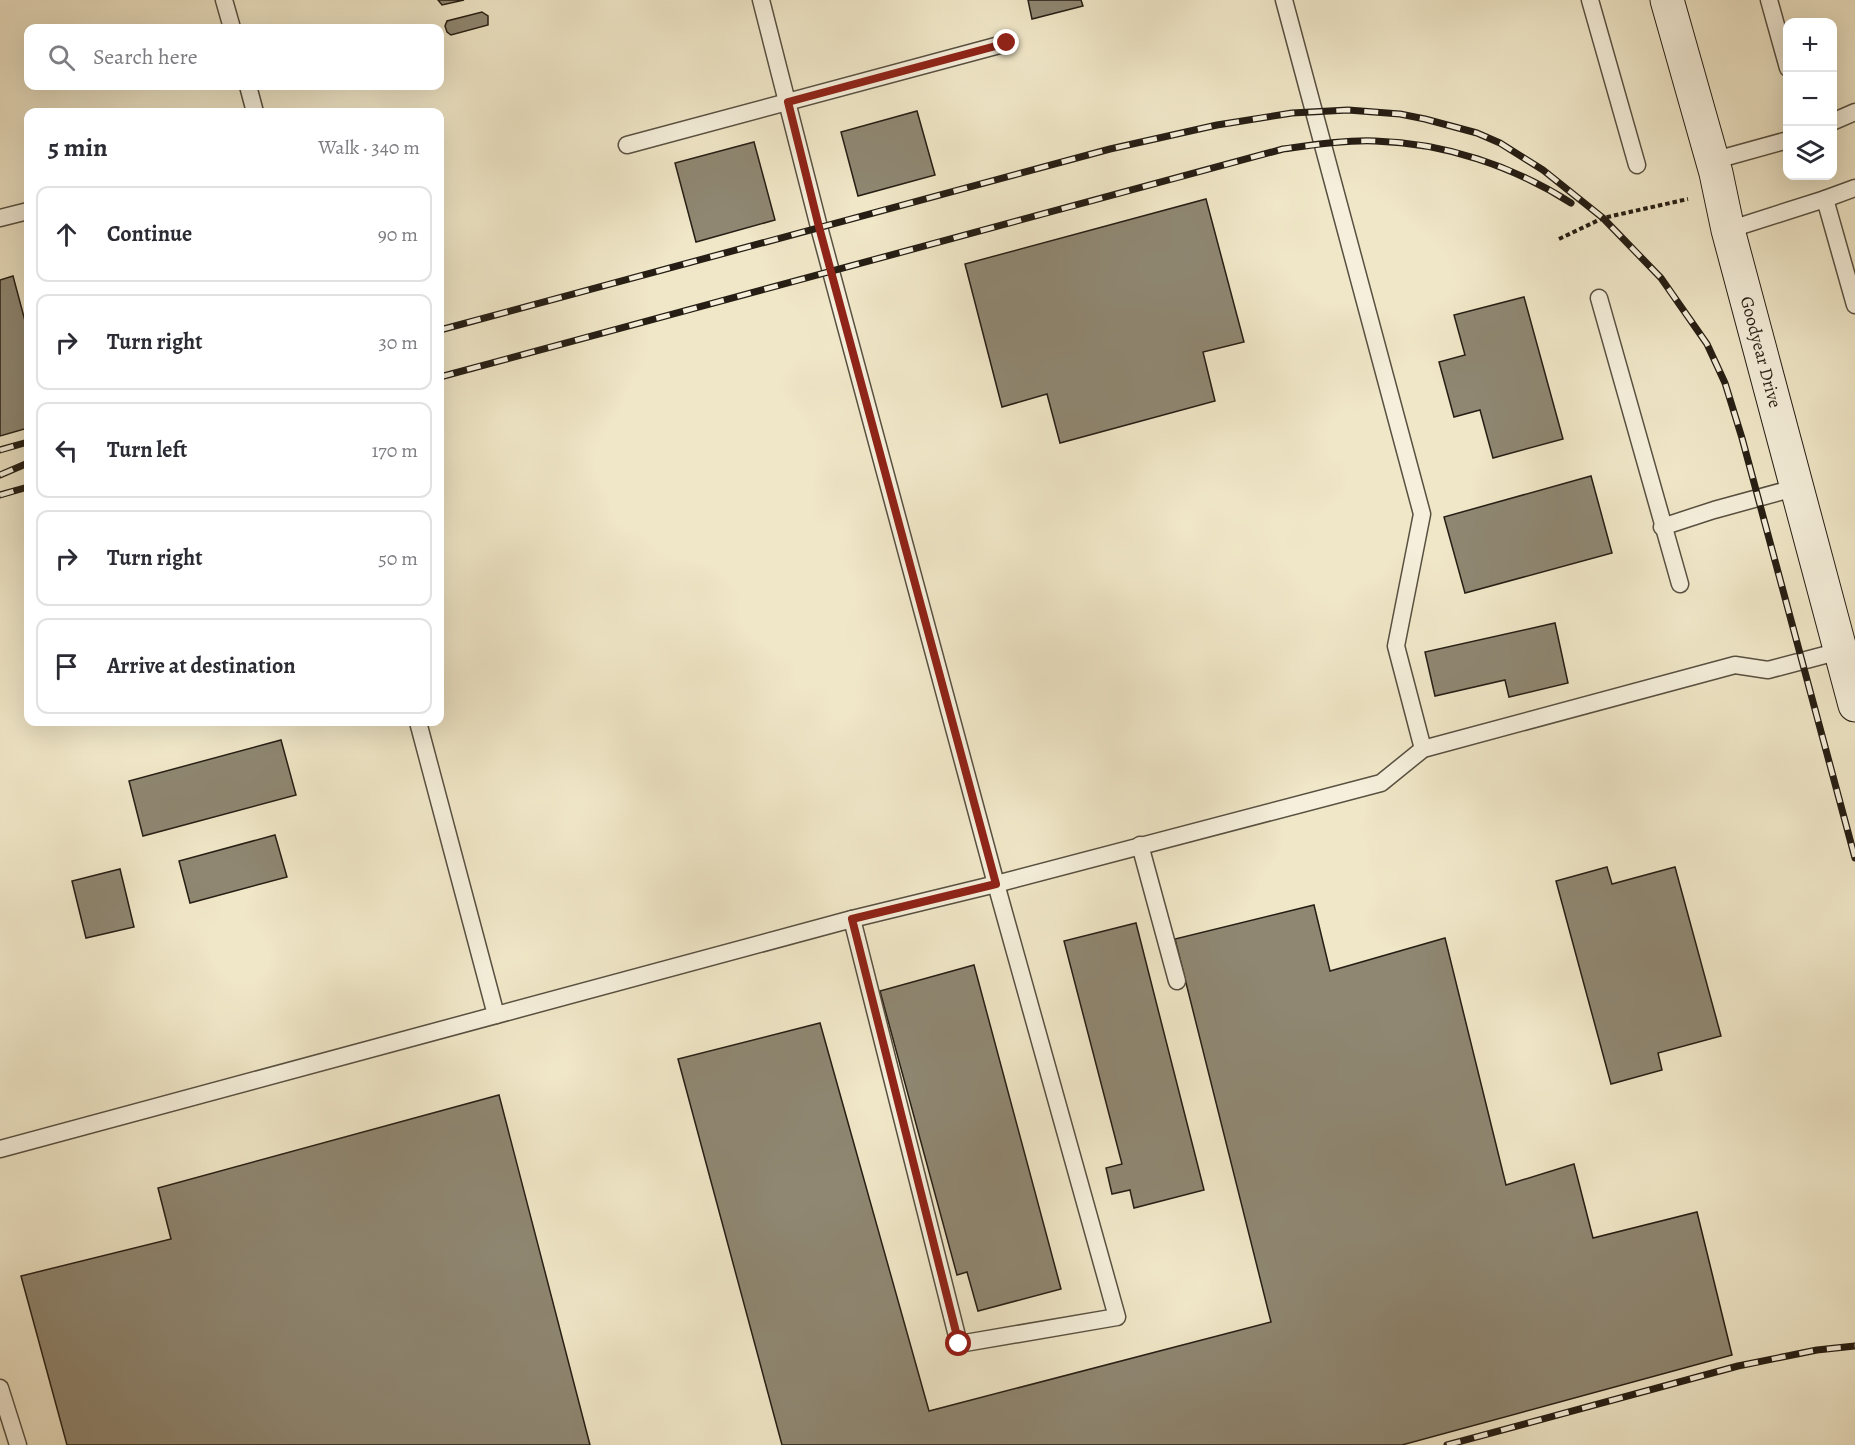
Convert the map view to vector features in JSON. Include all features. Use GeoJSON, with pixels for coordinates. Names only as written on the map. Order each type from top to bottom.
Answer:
{"type":"FeatureCollection","features":[{"type":"Feature","properties":{"kind":"street","name":"Goodyear Drive"},"geometry":{"type":"LineString","coordinates":[[1667,0],[1712,161],[1728,230],[1855,705]]}},
{"type":"Feature","properties":{"kind":"lane"},"geometry":{"type":"LineString","coordinates":[[225,0],[231,24]]}},
{"type":"Feature","properties":{"kind":"lane"},"geometry":{"type":"LineString","coordinates":[[761,0],[819,227],[996,884],[1117,1317],[959,1344],[852,919]]}},
{"type":"Feature","properties":{"kind":"lane"},"geometry":{"type":"LineString","coordinates":[[1284,0],[1422,514],[1396,646],[1423,749]]}},
{"type":"Feature","properties":{"kind":"lane"},"geometry":{"type":"LineString","coordinates":[[1590,0],[1637,165]]}},
{"type":"Feature","properties":{"kind":"lane"},"geometry":{"type":"LineString","coordinates":[[1769,0],[1783,50]]}},
{"type":"Feature","properties":{"kind":"lane"},"geometry":{"type":"LineString","coordinates":[[627,145],[1007,43]]}},
{"type":"Feature","properties":{"kind":"lane"},"geometry":{"type":"LineString","coordinates":[[249,90],[254,108]]}},
{"type":"Feature","properties":{"kind":"lane"},"geometry":{"type":"LineString","coordinates":[[1837,120],[1855,112]]}},
{"type":"Feature","properties":{"kind":"lane"},"geometry":{"type":"LineString","coordinates":[[1712,161],[1783,141]]}},
{"type":"Feature","properties":{"kind":"lane"},"geometry":{"type":"LineString","coordinates":[[1728,230],[1855,188]]}},
{"type":"Feature","properties":{"kind":"lane"},"geometry":{"type":"LineString","coordinates":[[1825,199],[1855,305]]}},
{"type":"Feature","properties":{"kind":"lane"},"geometry":{"type":"LineString","coordinates":[[0,218],[24,212]]}},
{"type":"Feature","properties":{"kind":"lane"},"geometry":{"type":"LineString","coordinates":[[1599,298],[1680,584]]}},
{"type":"Feature","properties":{"kind":"lane"},"geometry":{"type":"LineString","coordinates":[[1662,527],[1798,487]]}},
{"type":"Feature","properties":{"kind":"lane"},"geometry":{"type":"LineString","coordinates":[[0,1149],[852,919],[996,884],[1381,783],[1423,749],[1735,665],[1768,670],[1840,651]]}},
{"type":"Feature","properties":{"kind":"lane"},"geometry":{"type":"LineString","coordinates":[[419,726],[496,1015]]}},
{"type":"Feature","properties":{"kind":"lane"},"geometry":{"type":"LineString","coordinates":[[1140,845],[1177,981]]}},
{"type":"Feature","properties":{"kind":"lane"},"geometry":{"type":"LineString","coordinates":[[0,1388],[18,1445]]}},
{"type":"Feature","properties":{"kind":"path"},"geometry":{"type":"LineString","coordinates":[[1559,239],[1603,218],[1691,198]]}},
{"type":"Feature","properties":{"kind":"building"},"geometry":{"type":"Polygon","coordinates":[[[438,0],[464,0],[442,5],[438,0]]]}},
{"type":"Feature","properties":{"kind":"building"},"geometry":{"type":"Polygon","coordinates":[[[1028,0],[1081,0],[1083,6],[1032,19],[1028,0]]]}},
{"type":"Feature","properties":{"kind":"building"},"geometry":{"type":"Polygon","coordinates":[[[482,12],[488,16],[488,25],[451,35],[447,32],[445,26],[447,21],[482,12]]]}},
{"type":"Feature","properties":{"kind":"building"},"geometry":{"type":"Polygon","coordinates":[[[917,111],[935,175],[858,196],[841,132],[917,111]]]}},
{"type":"Feature","properties":{"kind":"building"},"geometry":{"type":"Polygon","coordinates":[[[754,142],[775,220],[696,242],[675,163],[754,142]]]}},
{"type":"Feature","properties":{"kind":"building"},"geometry":{"type":"Polygon","coordinates":[[[1206,199],[1244,342],[1203,352],[1215,401],[1060,443],[1047,394],[1002,407],[965,264],[1206,199]]]}},
{"type":"Feature","properties":{"kind":"building"},"geometry":{"type":"Polygon","coordinates":[[[13,276],[24,317],[24,429],[0,436],[0,280],[13,276]]]}},
{"type":"Feature","properties":{"kind":"building"},"geometry":{"type":"Polygon","coordinates":[[[1524,297],[1563,439],[1493,458],[1480,410],[1454,417],[1439,362],[1465,355],[1454,315],[1524,297]]]}},
{"type":"Feature","properties":{"kind":"building"},"geometry":{"type":"Polygon","coordinates":[[[1591,476],[1612,553],[1465,593],[1444,517],[1591,476]]]}},
{"type":"Feature","properties":{"kind":"building"},"geometry":{"type":"Polygon","coordinates":[[[1555,623],[1568,683],[1509,697],[1505,680],[1435,696],[1425,652],[1555,623]]]}},
{"type":"Feature","properties":{"kind":"building"},"geometry":{"type":"Polygon","coordinates":[[[281,740],[296,795],[143,836],[129,781],[281,740]]]}},
{"type":"Feature","properties":{"kind":"building"},"geometry":{"type":"Polygon","coordinates":[[[275,835],[287,877],[190,903],[179,861],[275,835]]]}},
{"type":"Feature","properties":{"kind":"building"},"geometry":{"type":"Polygon","coordinates":[[[1607,867],[1612,884],[1675,867],[1721,1036],[1658,1053],[1662,1070],[1611,1084],[1556,881],[1607,867]]]}},
{"type":"Feature","properties":{"kind":"building"},"geometry":{"type":"Polygon","coordinates":[[[120,869],[134,927],[86,938],[72,881],[120,869]]]}},
{"type":"Feature","properties":{"kind":"building"},"geometry":{"type":"Polygon","coordinates":[[[1314,905],[1330,971],[1445,938],[1506,1185],[1574,1164],[1593,1238],[1697,1212],[1732,1355],[1402,1445],[782,1445],[678,1059],[820,1023],[929,1411],[1271,1322],[1175,939],[1314,905]]]}},
{"type":"Feature","properties":{"kind":"building"},"geometry":{"type":"Polygon","coordinates":[[[1136,923],[1204,1190],[1134,1208],[1130,1190],[1112,1194],[1106,1168],[1122,1164],[1064,941],[1136,923]]]}},
{"type":"Feature","properties":{"kind":"building"},"geometry":{"type":"Polygon","coordinates":[[[974,965],[1061,1289],[978,1311],[967,1272],[957,1275],[880,991],[974,965]]]}},
{"type":"Feature","properties":{"kind":"building"},"geometry":{"type":"Polygon","coordinates":[[[499,1095],[590,1445],[67,1445],[21,1276],[171,1239],[158,1188],[499,1095]]]}},
{"type":"Feature","properties":{"kind":"railway"},"geometry":{"type":"LineString","coordinates":[[444,329],[1110,149],[1217,125],[1292,113],[1348,110],[1400,114],[1477,133],[1500,143],[1543,170],[1603,218],[1661,278],[1707,344],[1725,383],[1742,438],[1855,858]]}},
{"type":"Feature","properties":{"kind":"railway"},"geometry":{"type":"LineString","coordinates":[[444,376],[1283,149],[1363,141],[1427,146],[1502,168],[1526,178],[1571,203]]}},
{"type":"Feature","properties":{"kind":"railway"},"geometry":{"type":"LineString","coordinates":[[0,450],[24,443]]}},
{"type":"Feature","properties":{"kind":"railway"},"geometry":{"type":"LineString","coordinates":[[0,475],[24,465]]}},
{"type":"Feature","properties":{"kind":"railway"},"geometry":{"type":"LineString","coordinates":[[0,495],[24,488]]}},
{"type":"Feature","properties":{"kind":"railway"},"geometry":{"type":"LineString","coordinates":[[1447,1445],[1738,1366],[1817,1350],[1855,1346]]}},
{"type":"Feature","properties":{"kind":"route"},"geometry":{"type":"LineString","coordinates":[[959,1344],[852,919],[996,884],[819,227],[788,102],[1007,43]]}}]}
